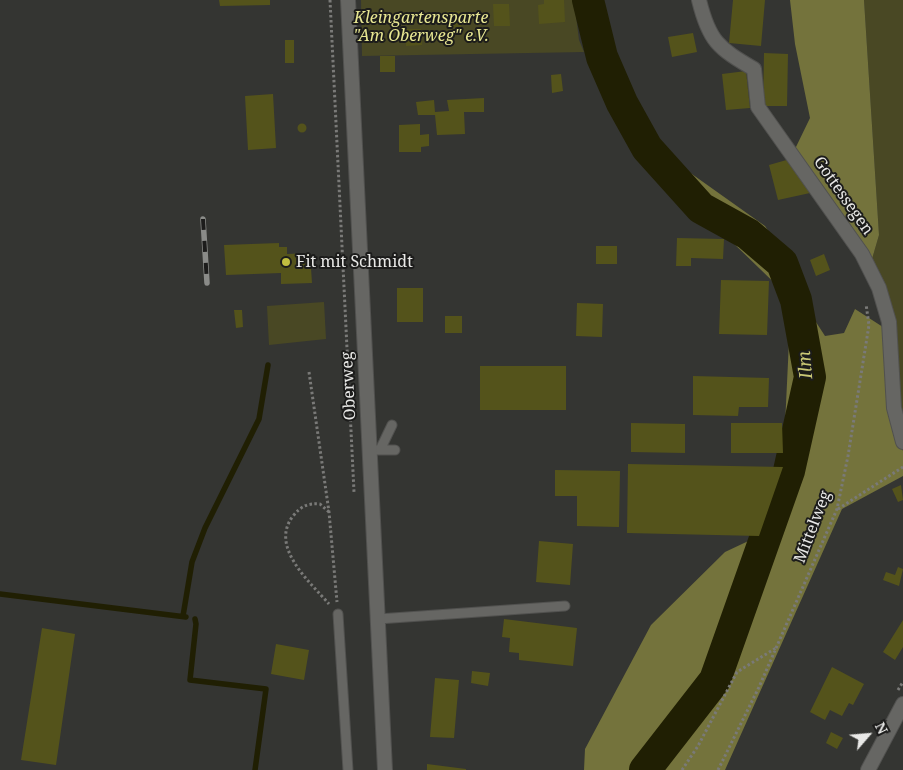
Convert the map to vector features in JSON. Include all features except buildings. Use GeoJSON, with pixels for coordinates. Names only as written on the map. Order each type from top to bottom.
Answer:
{"type":"FeatureCollection","features":[{"type":"Feature","properties":{"kind":"street","name":"Oberweg"},"geometry":{"type":"LineString","coordinates":[[348,0],[375,450],[378,619],[385,770]]}},
{"type":"Feature","properties":{"kind":"street","name":"Gottessegen"},"geometry":{"type":"LineString","coordinates":[[699,0],[705,23],[711,36],[721,48],[754,69],[758,107],[862,254],[879,288],[889,322],[894,408],[903,442]]}},
{"type":"Feature","properties":{"kind":"street"},"geometry":{"type":"LineString","coordinates":[[868,770],[903,704]]}},
{"type":"Feature","properties":{"kind":"lane"},"geometry":{"type":"LineString","coordinates":[[375,450],[392,425]]}},
{"type":"Feature","properties":{"kind":"lane"},"geometry":{"type":"LineString","coordinates":[[375,450],[395,450]]}},
{"type":"Feature","properties":{"kind":"lane"},"geometry":{"type":"LineString","coordinates":[[378,619],[565,606]]}},
{"type":"Feature","properties":{"kind":"lane"},"geometry":{"type":"LineString","coordinates":[[338,614],[348,770]]}},
{"type":"Feature","properties":{"kind":"path"},"geometry":{"type":"LineString","coordinates":[[330,0],[354,494]]}},
{"type":"Feature","properties":{"kind":"path","name":"Mittelweg"},"geometry":{"type":"LineString","coordinates":[[718,770],[776,648],[837,509],[848,456],[869,325],[865,298]]}},
{"type":"Feature","properties":{"kind":"path"},"geometry":{"type":"LineString","coordinates":[[309,372],[329,512],[338,614]]}},
{"type":"Feature","properties":{"kind":"path"},"geometry":{"type":"LineString","coordinates":[[837,509],[903,467]]}},
{"type":"Feature","properties":{"kind":"path"},"geometry":{"type":"LineString","coordinates":[[329,512],[320,504],[310,504],[301,507],[286,528],[285,540],[288,551],[302,572],[338,614]]}},
{"type":"Feature","properties":{"kind":"path"},"geometry":{"type":"LineString","coordinates":[[682,770],[698,746],[737,672],[776,648]]}},
{"type":"Feature","properties":{"kind":"green space","name":"Kleingartensparte \"Am Oberweg\" e.V."},"geometry":{"type":"Polygon","coordinates":[[[361,0],[574,0],[579,40],[584,52],[362,56],[361,0]]]}},
{"type":"Feature","properties":{"kind":"green space"},"geometry":{"type":"Polygon","coordinates":[[[864,0],[903,0],[903,418],[892,315],[888,295],[872,259],[879,235],[864,0]]]}},
{"type":"Feature","properties":{"kind":"green space"},"geometry":{"type":"Polygon","coordinates":[[[324,302],[326,339],[269,345],[267,306],[324,302]]]}},
{"type":"Feature","properties":{"kind":"shaded area"},"geometry":{"type":"Polygon","coordinates":[[[790,0],[864,0],[879,235],[872,259],[795,149],[810,118],[795,44],[790,0]]]}},
{"type":"Feature","properties":{"kind":"shaded area"},"geometry":{"type":"Polygon","coordinates":[[[682,167],[765,226],[809,293],[814,319],[825,336],[844,333],[855,309],[886,329],[891,417],[903,451],[903,476],[842,509],[725,770],[584,770],[585,749],[651,625],[725,552],[759,536],[783,467],[791,299],[696,207],[682,167]]]}},
{"type":"Feature","properties":{"kind":"waterway","name":"Ilm"},"geometry":{"type":"LineString","coordinates":[[588,0],[602,57],[622,103],[647,148],[701,208],[748,234],[782,263],[796,300],[810,377],[789,471],[715,680],[645,770]]}},
{"type":"Feature","properties":{"kind":"waterway"},"geometry":{"type":"LineString","coordinates":[[183,616],[192,562],[205,528],[259,419],[268,365]]}},
{"type":"Feature","properties":{"kind":"waterway"},"geometry":{"type":"LineString","coordinates":[[0,594],[186,617]]}},
{"type":"Feature","properties":{"kind":"waterway"},"geometry":{"type":"LineString","coordinates":[[195,619],[190,680],[266,689],[255,770]]}},
{"type":"Feature","properties":{"kind":"railway"},"geometry":{"type":"LineString","coordinates":[[203,219],[207,283]]}},
{"type":"Feature","properties":{"kind":"place","name":"Fit mit Schmidt"},"geometry":{"type":"Point","coordinates":[286,262]}}]}
